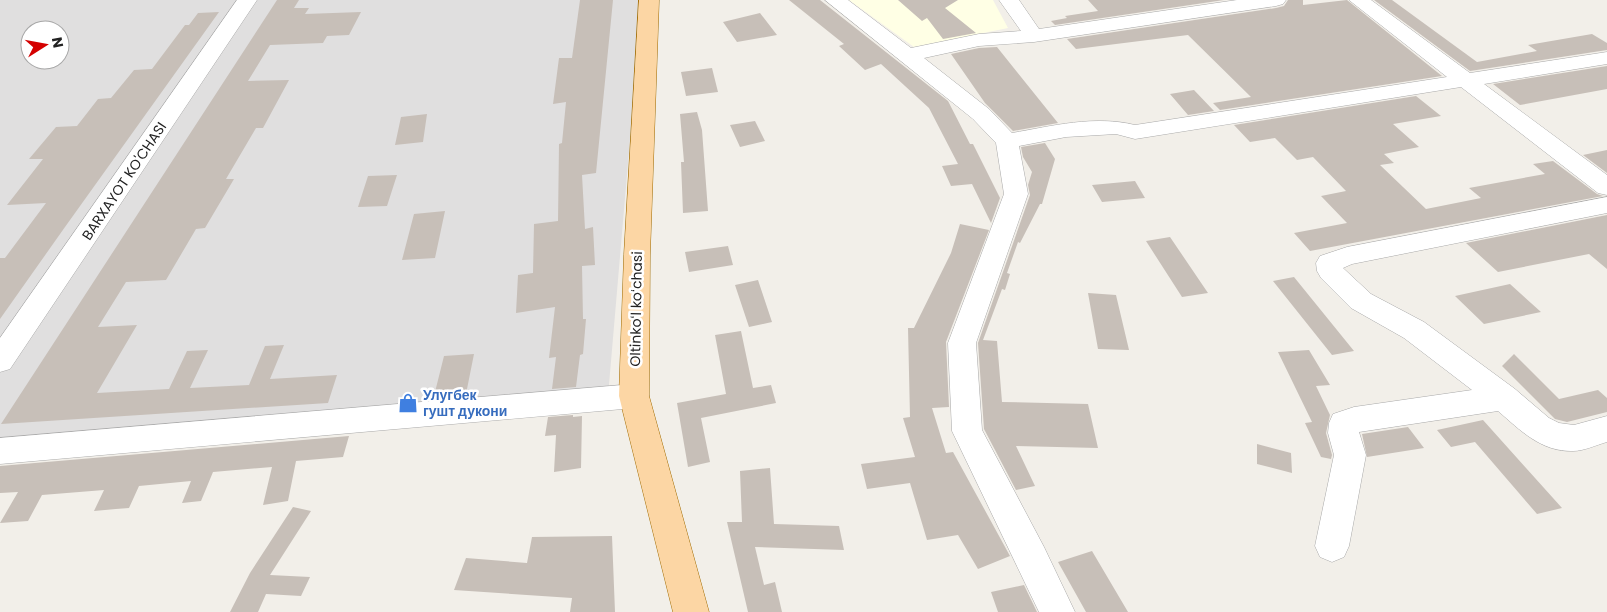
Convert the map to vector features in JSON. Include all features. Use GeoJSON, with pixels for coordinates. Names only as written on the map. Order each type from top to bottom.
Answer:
{"type":"FeatureCollection","features":[{"type":"Feature","properties":{"kind":"main road","name":"Oltinkoʻl koʻchasi"},"geometry":{"type":"LineString","coordinates":[[649,0],[637,255],[634,396],[690,612]]}},
{"type":"Feature","properties":{"kind":"street","name":"BARXAYOT KO'CHASI"},"geometry":{"type":"LineString","coordinates":[[0,361],[247,0]]}},
{"type":"Feature","properties":{"kind":"street"},"geometry":{"type":"LineString","coordinates":[[834,0],[866,21],[981,114],[1007,141],[1016,194],[962,343],[967,430],[1032,558],[1057,612]]}},
{"type":"Feature","properties":{"kind":"street"},"geometry":{"type":"LineString","coordinates":[[1009,0],[1034,36]]}},
{"type":"Feature","properties":{"kind":"street"},"geometry":{"type":"LineString","coordinates":[[908,55],[979,40],[1034,36],[1276,0]]}},
{"type":"Feature","properties":{"kind":"street"},"geometry":{"type":"LineString","coordinates":[[1359,0],[1607,187]]}},
{"type":"Feature","properties":{"kind":"street"},"geometry":{"type":"LineString","coordinates":[[1007,141],[1066,130],[1116,127],[1135,132],[1607,58]]}},
{"type":"Feature","properties":{"kind":"street"},"geometry":{"type":"LineString","coordinates":[[1607,205],[1347,256],[1329,263],[1330,271],[1361,301],[1414,330],[1504,398],[1538,427],[1554,436],[1574,438],[1607,430]]}},
{"type":"Feature","properties":{"kind":"street"},"geometry":{"type":"LineString","coordinates":[[0,451],[634,396]]}},
{"type":"Feature","properties":{"kind":"street"},"geometry":{"type":"LineString","coordinates":[[1332,546],[1350,455],[1344,433],[1344,423],[1504,398]]}},
{"type":"Feature","properties":{"kind":"shaded area"},"geometry":{"type":"Polygon","coordinates":[[[0,0],[642,0],[607,408],[0,455],[0,0]]]}},
{"type":"Feature","properties":{"kind":"shaded area"},"geometry":{"type":"Polygon","coordinates":[[[849,0],[993,0],[1008,28],[914,47],[849,0]]]}},
{"type":"Feature","properties":{"kind":"building"},"geometry":{"type":"Polygon","coordinates":[[[277,0],[299,0],[294,8],[309,8],[305,14],[361,12],[349,35],[327,36],[323,43],[270,45],[248,81],[289,80],[263,128],[256,128],[226,179],[234,179],[205,228],[196,229],[166,280],[126,282],[98,327],[137,325],[97,393],[169,389],[187,351],[208,350],[190,388],[249,385],[265,346],[284,345],[270,379],[337,375],[328,403],[1,424],[277,0]]]}},
{"type":"Feature","properties":{"kind":"building"},"geometry":{"type":"Polygon","coordinates":[[[580,0],[613,0],[596,173],[582,175],[585,229],[593,227],[595,265],[582,266],[583,319],[586,319],[583,354],[580,355],[576,387],[552,389],[556,357],[549,358],[555,307],[516,313],[518,275],[533,273],[534,224],[558,221],[559,144],[562,143],[566,102],[553,104],[559,58],[572,58],[580,0]]]}},
{"type":"Feature","properties":{"kind":"building"},"geometry":{"type":"Polygon","coordinates":[[[789,0],[820,0],[948,101],[970,144],[973,144],[1000,198],[991,223],[972,184],[951,186],[942,166],[958,164],[929,108],[881,64],[865,70],[839,46],[844,44],[789,0]]]}},
{"type":"Feature","properties":{"kind":"building"},"geometry":{"type":"Polygon","coordinates":[[[898,0],[958,0],[945,8],[976,33],[943,39],[927,18],[922,21],[898,0]]]}},
{"type":"Feature","properties":{"kind":"building"},"geometry":{"type":"Polygon","coordinates":[[[1088,0],[1224,0],[1055,25],[1051,21],[1067,18],[1065,16],[1098,11],[1088,0]]]}},
{"type":"Feature","properties":{"kind":"building"},"geometry":{"type":"Polygon","coordinates":[[[1288,0],[1303,0],[1303,5],[1347,0],[1442,76],[1220,110],[1213,103],[1251,97],[1188,35],[1076,49],[1067,39],[1276,8],[1284,6],[1288,0]]]}},
{"type":"Feature","properties":{"kind":"building"},"geometry":{"type":"Polygon","coordinates":[[[1374,0],[1392,0],[1477,62],[1537,51],[1528,45],[1592,34],[1607,43],[1607,50],[1470,71],[1374,0]]]}},
{"type":"Feature","properties":{"kind":"building"},"geometry":{"type":"Polygon","coordinates":[[[219,12],[0,319],[0,258],[5,258],[46,203],[7,205],[43,159],[29,159],[56,127],[77,126],[98,99],[111,98],[134,70],[152,69],[185,25],[189,25],[198,13],[219,12]]]}},
{"type":"Feature","properties":{"kind":"building"},"geometry":{"type":"Polygon","coordinates":[[[760,13],[777,35],[737,42],[723,22],[760,13]]]}},
{"type":"Feature","properties":{"kind":"building"},"geometry":{"type":"Polygon","coordinates":[[[997,47],[1058,123],[1013,131],[985,103],[951,54],[979,48],[997,47]]]}},
{"type":"Feature","properties":{"kind":"building"},"geometry":{"type":"Polygon","coordinates":[[[1607,66],[1607,89],[1520,105],[1493,84],[1607,66]]]}},
{"type":"Feature","properties":{"kind":"building"},"geometry":{"type":"Polygon","coordinates":[[[712,68],[718,92],[686,96],[681,72],[712,68]]]}},
{"type":"Feature","properties":{"kind":"building"},"geometry":{"type":"Polygon","coordinates":[[[1194,90],[1214,111],[1188,115],[1170,94],[1194,90]]]}},
{"type":"Feature","properties":{"kind":"building"},"geometry":{"type":"Polygon","coordinates":[[[1416,96],[1441,116],[1393,124],[1419,147],[1384,154],[1394,163],[1380,165],[1426,209],[1481,198],[1469,188],[1545,174],[1533,164],[1553,161],[1597,194],[1603,196],[1310,251],[1294,233],[1347,223],[1321,196],[1346,191],[1313,157],[1297,160],[1275,138],[1250,142],[1234,125],[1416,96]]]}},
{"type":"Feature","properties":{"kind":"building"},"geometry":{"type":"Polygon","coordinates":[[[697,112],[702,130],[708,211],[683,213],[681,162],[684,162],[680,114],[697,112]]]}},
{"type":"Feature","properties":{"kind":"building"},"geometry":{"type":"Polygon","coordinates":[[[427,114],[423,142],[395,145],[401,117],[427,114]]]}},
{"type":"Feature","properties":{"kind":"building"},"geometry":{"type":"Polygon","coordinates":[[[755,121],[765,141],[740,147],[730,125],[755,121]]]}},
{"type":"Feature","properties":{"kind":"building"},"geometry":{"type":"Polygon","coordinates":[[[1045,143],[1055,159],[1042,204],[1040,204],[1020,243],[1018,242],[1007,273],[1010,274],[1005,290],[1002,289],[983,340],[997,341],[1002,402],[1088,404],[1098,448],[1016,446],[1035,486],[1016,490],[984,429],[978,343],[1030,195],[1028,185],[1032,172],[1023,157],[1021,147],[1045,143]]]}},
{"type":"Feature","properties":{"kind":"building"},"geometry":{"type":"Polygon","coordinates":[[[1607,150],[1607,173],[1583,155],[1607,150]]]}},
{"type":"Feature","properties":{"kind":"building"},"geometry":{"type":"Polygon","coordinates":[[[397,175],[387,206],[358,207],[368,176],[397,175]]]}},
{"type":"Feature","properties":{"kind":"building"},"geometry":{"type":"Polygon","coordinates":[[[1135,181],[1145,198],[1102,202],[1092,185],[1135,181]]]}},
{"type":"Feature","properties":{"kind":"building"},"geometry":{"type":"Polygon","coordinates":[[[445,211],[435,258],[402,260],[414,214],[445,211]]]}},
{"type":"Feature","properties":{"kind":"building"},"geometry":{"type":"Polygon","coordinates":[[[1607,215],[1607,269],[1589,254],[1498,272],[1466,243],[1607,215]]]}},
{"type":"Feature","properties":{"kind":"building"},"geometry":{"type":"Polygon","coordinates":[[[960,224],[989,230],[946,342],[949,407],[932,408],[946,453],[953,452],[1010,556],[978,569],[958,535],[927,540],[910,483],[867,489],[861,464],[915,457],[903,418],[910,417],[908,328],[914,328],[951,253],[960,224]]]}},
{"type":"Feature","properties":{"kind":"building"},"geometry":{"type":"Polygon","coordinates":[[[1170,237],[1208,293],[1182,297],[1146,241],[1170,237]]]}},
{"type":"Feature","properties":{"kind":"building"},"geometry":{"type":"Polygon","coordinates":[[[728,246],[733,265],[689,272],[685,252],[728,246]]]}},
{"type":"Feature","properties":{"kind":"building"},"geometry":{"type":"Polygon","coordinates":[[[1294,277],[1354,351],[1332,355],[1273,281],[1294,277]]]}},
{"type":"Feature","properties":{"kind":"building"},"geometry":{"type":"Polygon","coordinates":[[[758,280],[772,322],[749,327],[735,285],[758,280]]]}},
{"type":"Feature","properties":{"kind":"building"},"geometry":{"type":"Polygon","coordinates":[[[1510,284],[1541,312],[1484,324],[1455,296],[1510,284]]]}},
{"type":"Feature","properties":{"kind":"building"},"geometry":{"type":"Polygon","coordinates":[[[1088,293],[1116,295],[1129,350],[1098,349],[1088,293]]]}},
{"type":"Feature","properties":{"kind":"building"},"geometry":{"type":"Polygon","coordinates":[[[741,331],[753,388],[771,385],[776,403],[701,418],[710,462],[688,467],[677,403],[726,394],[715,335],[741,331]]]}},
{"type":"Feature","properties":{"kind":"building"},"geometry":{"type":"Polygon","coordinates":[[[1309,350],[1330,385],[1316,386],[1330,415],[1326,433],[1332,455],[1331,459],[1321,457],[1305,423],[1312,422],[1278,352],[1309,350]]]}},
{"type":"Feature","properties":{"kind":"building"},"geometry":{"type":"Polygon","coordinates":[[[474,354],[466,394],[434,396],[444,356],[474,354]]]}},
{"type":"Feature","properties":{"kind":"building"},"geometry":{"type":"Polygon","coordinates":[[[1514,354],[1559,399],[1598,390],[1607,398],[1607,412],[1567,422],[1555,419],[1502,366],[1514,354]]]}},
{"type":"Feature","properties":{"kind":"building"},"geometry":{"type":"Polygon","coordinates":[[[573,415],[573,417],[582,416],[581,468],[554,472],[556,435],[545,436],[548,417],[573,415]]]}},
{"type":"Feature","properties":{"kind":"building"},"geometry":{"type":"Polygon","coordinates":[[[1483,420],[1562,508],[1537,514],[1475,442],[1451,447],[1437,430],[1483,420]]]}},
{"type":"Feature","properties":{"kind":"building"},"geometry":{"type":"Polygon","coordinates":[[[1408,427],[1424,448],[1367,457],[1362,434],[1408,427]]]}},
{"type":"Feature","properties":{"kind":"building"},"geometry":{"type":"Polygon","coordinates":[[[349,436],[343,457],[296,461],[288,501],[263,505],[272,467],[213,472],[201,501],[182,503],[191,481],[139,486],[129,508],[94,511],[104,490],[42,495],[28,521],[0,523],[18,492],[0,493],[0,466],[349,436]]]}},
{"type":"Feature","properties":{"kind":"building"},"geometry":{"type":"Polygon","coordinates":[[[1257,444],[1291,453],[1292,473],[1257,464],[1257,444]]]}},
{"type":"Feature","properties":{"kind":"building"},"geometry":{"type":"Polygon","coordinates":[[[770,468],[774,524],[839,526],[844,550],[755,547],[764,585],[775,582],[782,612],[748,612],[727,522],[742,522],[740,471],[770,468]]]}},
{"type":"Feature","properties":{"kind":"building"},"geometry":{"type":"Polygon","coordinates":[[[293,507],[311,511],[270,575],[310,577],[301,596],[266,594],[258,612],[230,612],[250,573],[293,507]]]}},
{"type":"Feature","properties":{"kind":"building"},"geometry":{"type":"Polygon","coordinates":[[[612,536],[615,612],[570,612],[572,598],[454,590],[466,558],[527,563],[532,537],[612,536]]]}},
{"type":"Feature","properties":{"kind":"building"},"geometry":{"type":"Polygon","coordinates":[[[1092,551],[1128,612],[1086,612],[1058,562],[1092,551]]]}},
{"type":"Feature","properties":{"kind":"building"},"geometry":{"type":"Polygon","coordinates":[[[1024,585],[1037,612],[998,612],[991,592],[1024,585]]]}},
{"type":"Feature","properties":{"kind":"place","name":"Улугбек гушт дукони"},"geometry":{"type":"Point","coordinates":[408,403]}}]}
